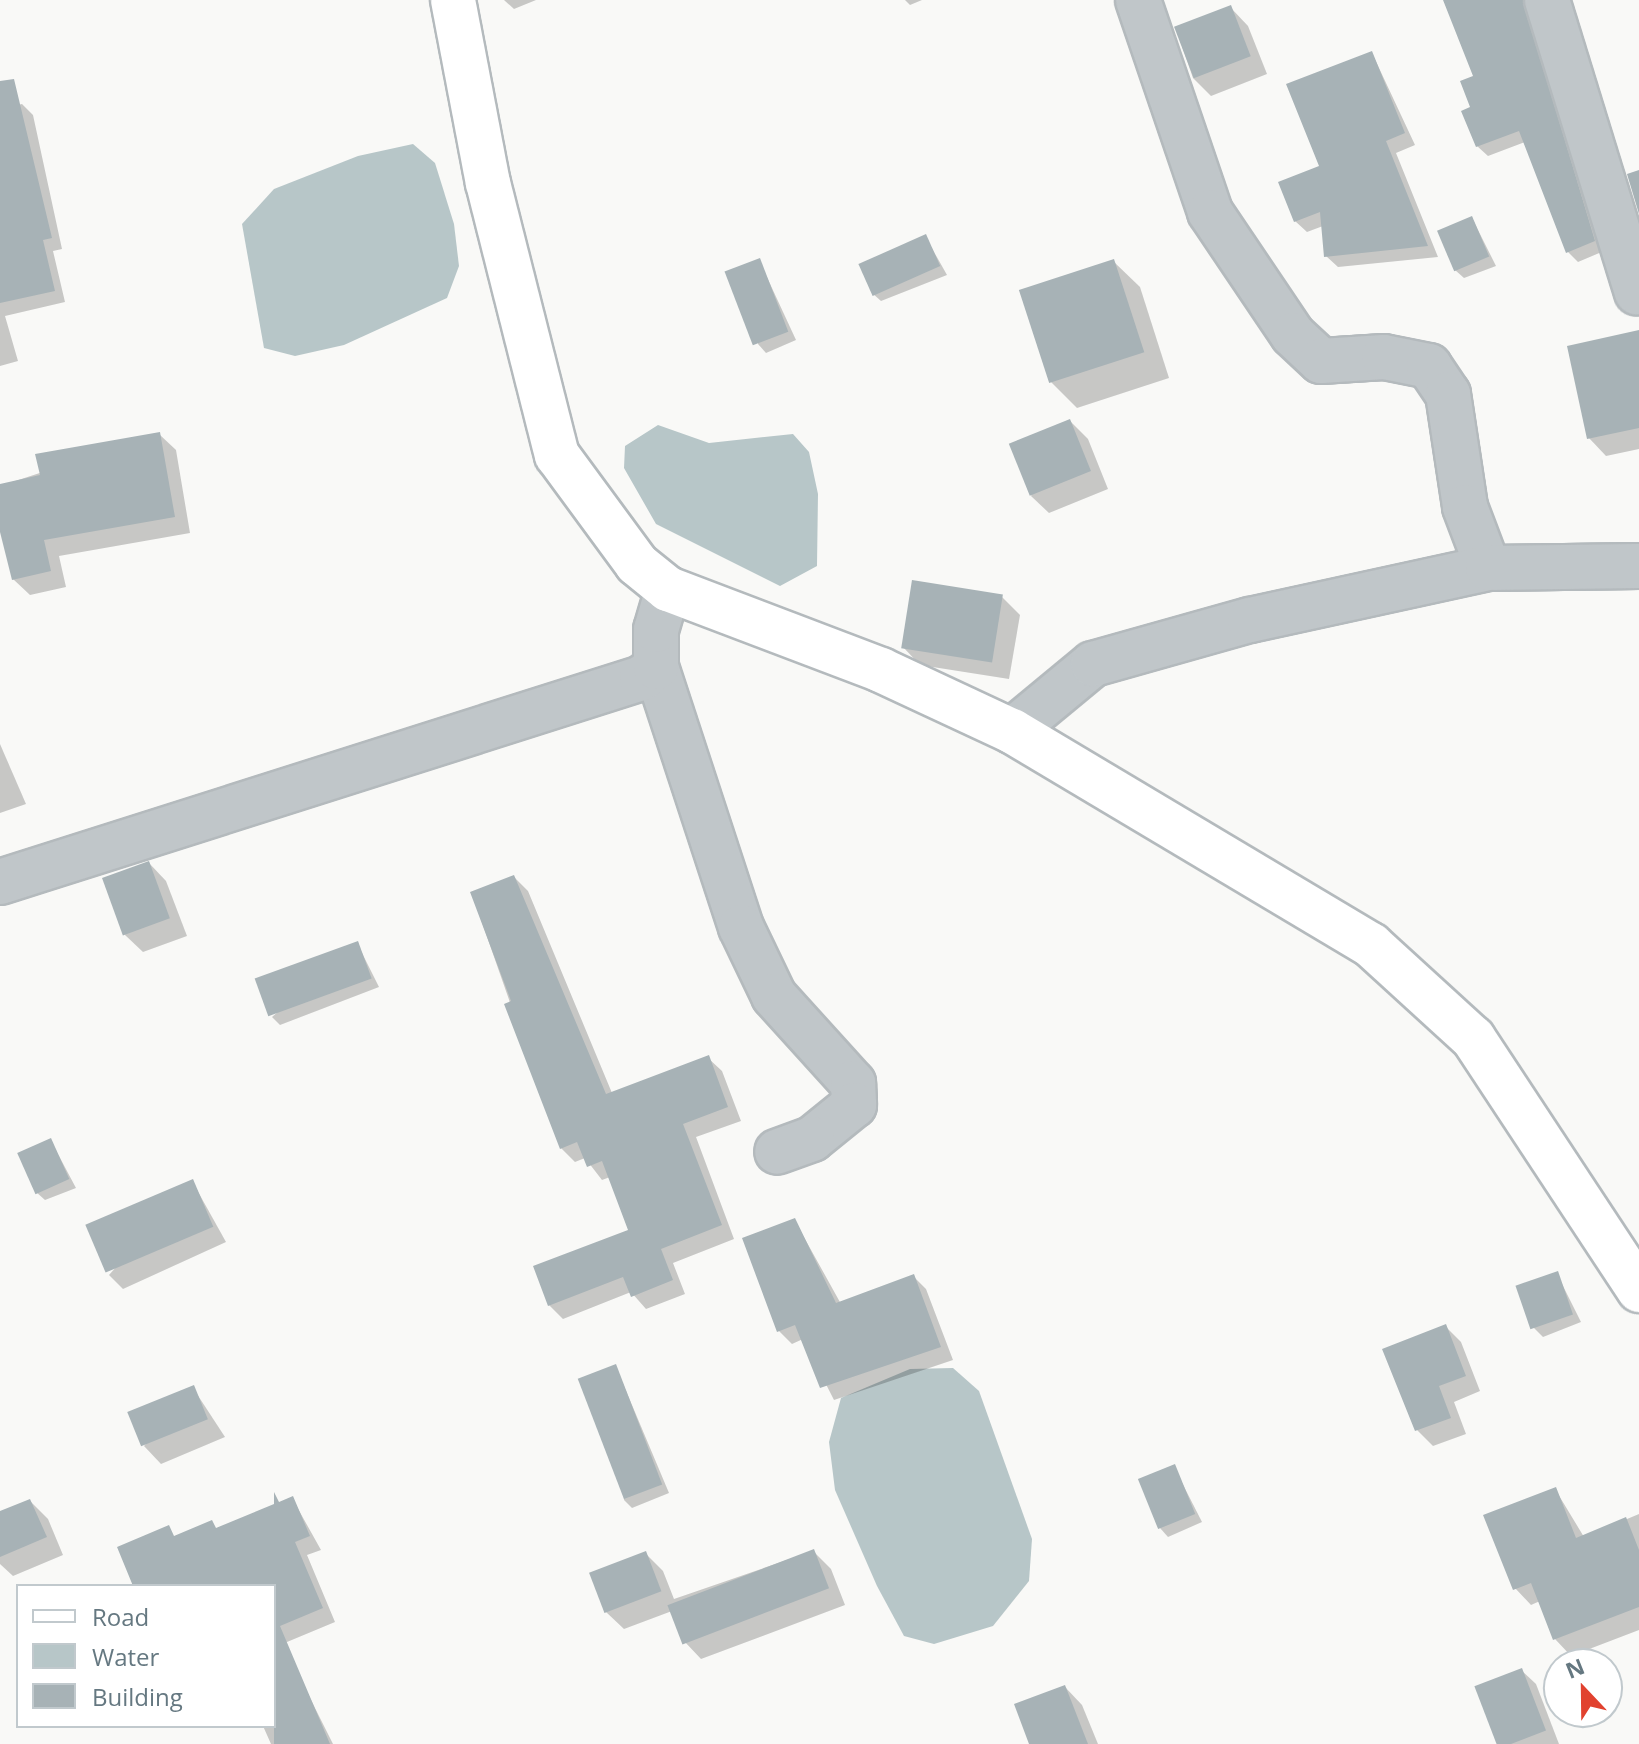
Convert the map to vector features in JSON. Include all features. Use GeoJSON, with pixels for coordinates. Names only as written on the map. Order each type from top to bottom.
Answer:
{"type":"FeatureCollection","features":[{"type":"Feature","properties":{"kind":"main road"},"geometry":{"type":"LineString","coordinates":[[453,0],[488,183],[557,455],[637,564],[668,589],[881,670],[1012,731],[1371,945],[1473,1038],[1639,1290]]}},
{"type":"Feature","properties":{"kind":"street"},"geometry":{"type":"LineString","coordinates":[[1138,0],[1210,212],[1293,335],[1321,361],[1384,357],[1429,366],[1448,394],[1465,507],[1488,568]]}},
{"type":"Feature","properties":{"kind":"street"},"geometry":{"type":"LineString","coordinates":[[1547,0],[1637,292]]}},
{"type":"Feature","properties":{"kind":"street"},"geometry":{"type":"LineString","coordinates":[[1012,731],[1093,664],[1250,620],[1488,568],[1639,566]]}},
{"type":"Feature","properties":{"kind":"street"},"geometry":{"type":"LineString","coordinates":[[668,589],[656,630],[656,667],[747,941],[774,996],[853,1083],[854,1105],[812,1139],[777,1152]]}},
{"type":"Feature","properties":{"kind":"street"},"geometry":{"type":"LineString","coordinates":[[0,882],[557,711],[656,667]]}},
{"type":"Feature","properties":{"kind":"water"},"geometry":{"type":"Polygon","coordinates":[[[413,144],[435,163],[454,224],[459,266],[447,298],[344,345],[295,356],[264,348],[242,224],[274,189],[358,156],[413,144]]]}},
{"type":"Feature","properties":{"kind":"water"},"geometry":{"type":"Polygon","coordinates":[[[658,425],[709,443],[793,434],[809,452],[818,494],[817,566],[780,586],[656,524],[624,468],[625,446],[658,425]]]}},
{"type":"Feature","properties":{"kind":"water"},"geometry":{"type":"Polygon","coordinates":[[[953,1368],[979,1391],[1032,1539],[1029,1581],[993,1626],[934,1644],[904,1636],[877,1586],[835,1490],[829,1442],[841,1398],[910,1369],[953,1368]]]}},
{"type":"Feature","properties":{"kind":"building"},"geometry":{"type":"Polygon","coordinates":[[[1443,0],[1523,0],[1595,241],[1566,253],[1519,131],[1476,147],[1461,111],[1470,107],[1460,81],[1473,76],[1443,0]]]}},
{"type":"Feature","properties":{"kind":"building"},"geometry":{"type":"Polygon","coordinates":[[[1231,5],[1251,56],[1194,78],[1174,27],[1231,5]]]}},
{"type":"Feature","properties":{"kind":"building"},"geometry":{"type":"Polygon","coordinates":[[[1372,51],[1405,133],[1386,141],[1428,246],[1324,257],[1320,212],[1294,222],[1278,182],[1319,166],[1286,84],[1372,51]]]}},
{"type":"Feature","properties":{"kind":"building"},"geometry":{"type":"Polygon","coordinates":[[[14,79],[52,238],[43,240],[55,291],[0,303],[0,81],[14,79]]]}},
{"type":"Feature","properties":{"kind":"building"},"geometry":{"type":"Polygon","coordinates":[[[1639,170],[1639,214],[1627,174],[1639,170]]]}},
{"type":"Feature","properties":{"kind":"building"},"geometry":{"type":"Polygon","coordinates":[[[1472,216],[1489,257],[1454,271],[1437,231],[1472,216]]]}},
{"type":"Feature","properties":{"kind":"building"},"geometry":{"type":"Polygon","coordinates":[[[926,234],[940,266],[873,296],[858,264],[926,234]]]}},
{"type":"Feature","properties":{"kind":"building"},"geometry":{"type":"Polygon","coordinates":[[[760,258],[788,332],[753,345],[725,272],[760,258]]]}},
{"type":"Feature","properties":{"kind":"building"},"geometry":{"type":"Polygon","coordinates":[[[1114,259],[1144,352],[1049,383],[1019,290],[1114,259]]]}},
{"type":"Feature","properties":{"kind":"building"},"geometry":{"type":"Polygon","coordinates":[[[1639,330],[1639,428],[1587,439],[1567,346],[1639,330]]]}},
{"type":"Feature","properties":{"kind":"building"},"geometry":{"type":"Polygon","coordinates":[[[1070,419],[1091,471],[1030,496],[1009,444],[1070,419]]]}},
{"type":"Feature","properties":{"kind":"building"},"geometry":{"type":"Polygon","coordinates":[[[160,432],[175,517],[44,540],[51,571],[12,580],[0,532],[0,484],[40,475],[35,454],[160,432]]]}},
{"type":"Feature","properties":{"kind":"building"},"geometry":{"type":"Polygon","coordinates":[[[912,580],[1003,594],[992,663],[901,648],[912,580]]]}},
{"type":"Feature","properties":{"kind":"building"},"geometry":{"type":"Polygon","coordinates":[[[149,861],[170,918],[123,935],[102,878],[149,861]]]}},
{"type":"Feature","properties":{"kind":"building"},"geometry":{"type":"Polygon","coordinates":[[[514,875],[606,1094],[709,1055],[728,1107],[683,1124],[722,1225],[661,1249],[673,1280],[631,1297],[623,1277],[548,1306],[533,1266],[628,1230],[602,1161],[587,1167],[577,1142],[560,1149],[504,1004],[511,1001],[470,892],[514,875]]]}},
{"type":"Feature","properties":{"kind":"building"},"geometry":{"type":"Polygon","coordinates":[[[358,941],[372,979],[268,1016],[255,979],[358,941]]]}},
{"type":"Feature","properties":{"kind":"building"},"geometry":{"type":"Polygon","coordinates":[[[51,1138],[69,1179],[36,1194],[17,1153],[51,1138]]]}},
{"type":"Feature","properties":{"kind":"building"},"geometry":{"type":"Polygon","coordinates":[[[193,1179],[213,1227],[106,1273],[85,1225],[193,1179]]]}},
{"type":"Feature","properties":{"kind":"building"},"geometry":{"type":"Polygon","coordinates":[[[795,1218],[836,1303],[914,1274],[941,1347],[820,1388],[795,1325],[777,1332],[742,1238],[795,1218]]]}},
{"type":"Feature","properties":{"kind":"building"},"geometry":{"type":"Polygon","coordinates":[[[1558,1271],[1573,1314],[1530,1329],[1515,1286],[1558,1271]]]}},
{"type":"Feature","properties":{"kind":"building"},"geometry":{"type":"Polygon","coordinates":[[[1446,1324],[1466,1376],[1439,1386],[1451,1418],[1415,1431],[1382,1349],[1446,1324]]]}},
{"type":"Feature","properties":{"kind":"building"},"geometry":{"type":"Polygon","coordinates":[[[616,1364],[662,1484],[624,1499],[578,1379],[616,1364]]]}},
{"type":"Feature","properties":{"kind":"building"},"geometry":{"type":"Polygon","coordinates":[[[194,1385],[208,1419],[141,1446],[127,1412],[194,1385]]]}},
{"type":"Feature","properties":{"kind":"building"},"geometry":{"type":"Polygon","coordinates":[[[1175,1464],[1195,1514],[1158,1529],[1138,1479],[1175,1464]]]}},
{"type":"Feature","properties":{"kind":"building"},"geometry":{"type":"Polygon","coordinates":[[[1556,1487],[1576,1538],[1626,1517],[1639,1550],[1639,1607],[1553,1640],[1531,1583],[1513,1590],[1483,1515],[1556,1487]]]}},
{"type":"Feature","properties":{"kind":"building"},"geometry":{"type":"Polygon","coordinates":[[[274,1492],[279,1502],[293,1496],[310,1536],[295,1542],[323,1608],[280,1626],[330,1744],[274,1744],[276,1584],[132,1584],[117,1547],[169,1525],[174,1536],[212,1520],[216,1528],[274,1504],[274,1492]]]}},
{"type":"Feature","properties":{"kind":"building"},"geometry":{"type":"Polygon","coordinates":[[[30,1499],[47,1537],[0,1557],[0,1511],[30,1499]]]}},
{"type":"Feature","properties":{"kind":"building"},"geometry":{"type":"Polygon","coordinates":[[[814,1549],[829,1588],[682,1644],[667,1605],[814,1549]]]}},
{"type":"Feature","properties":{"kind":"building"},"geometry":{"type":"Polygon","coordinates":[[[646,1551],[661,1591],[604,1613],[589,1573],[646,1551]]]}},
{"type":"Feature","properties":{"kind":"building"},"geometry":{"type":"Polygon","coordinates":[[[1522,1668],[1546,1731],[1511,1744],[1497,1744],[1474,1686],[1522,1668]]]}},
{"type":"Feature","properties":{"kind":"building"},"geometry":{"type":"Polygon","coordinates":[[[1065,1685],[1088,1744],[1029,1744],[1014,1704],[1065,1685]]]}}]}
